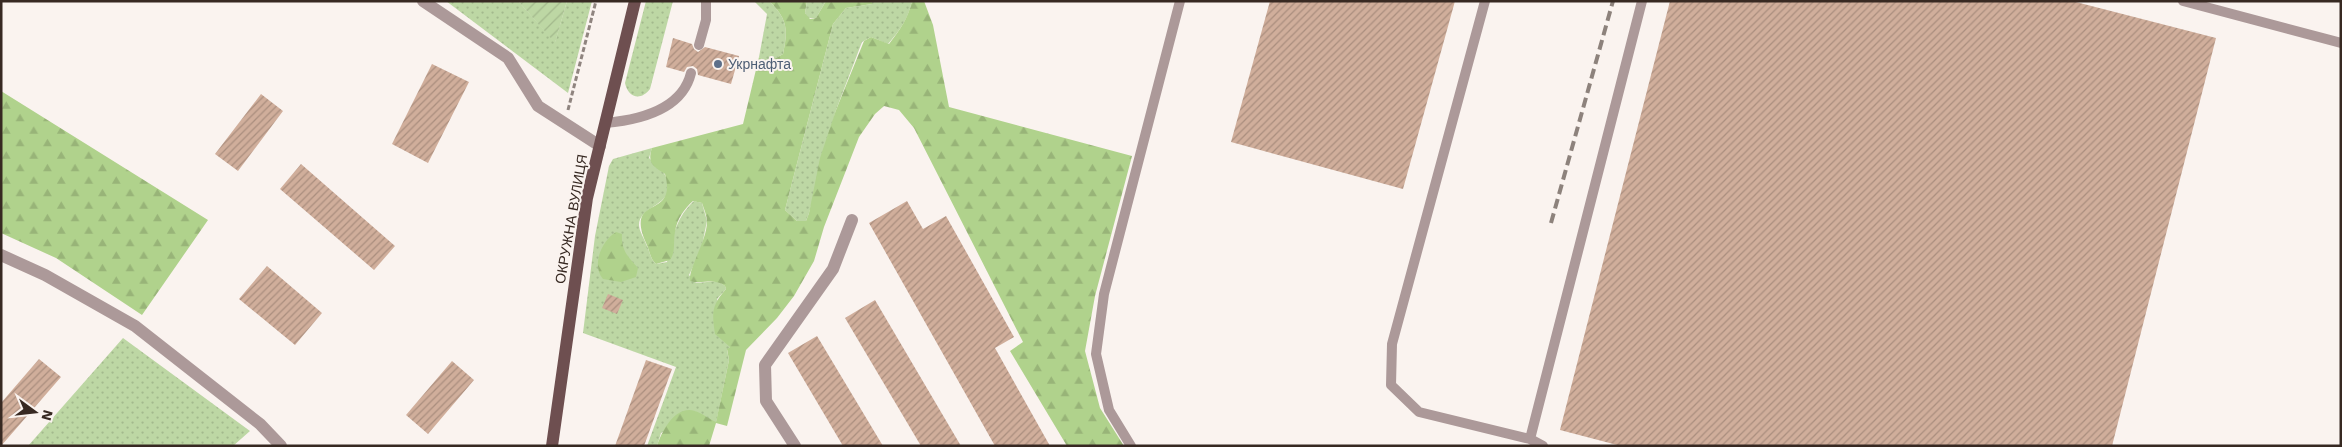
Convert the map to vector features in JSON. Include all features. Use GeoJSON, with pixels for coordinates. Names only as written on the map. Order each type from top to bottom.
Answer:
{"type":"FeatureCollection","features":[{"type":"Feature","properties":{"kind":"main road","name":"ОКРУЖНА ВУЛИЦЯ"},"geometry":{"type":"LineString","coordinates":[[552,446],[587,198],[635,1]]}},
{"type":"Feature","properties":{"kind":"street"},"geometry":{"type":"LineString","coordinates":[[423,1],[508,58],[538,106],[600,146]]}},
{"type":"Feature","properties":{"kind":"street"},"geometry":{"type":"LineString","coordinates":[[795,446],[766,401],[765,365],[833,269],[852,220]]}},
{"type":"Feature","properties":{"kind":"street"},"geometry":{"type":"LineString","coordinates":[[1,255],[46,275],[135,326],[260,424],[281,446]]}},
{"type":"Feature","properties":{"kind":"lane"},"geometry":{"type":"LineString","coordinates":[[699,45],[706,20],[706,1]]}},
{"type":"Feature","properties":{"kind":"lane"},"geometry":{"type":"LineString","coordinates":[[1131,446],[1109,410],[1096,354],[1104,294],[1180,1]]}},
{"type":"Feature","properties":{"kind":"lane"},"geometry":{"type":"LineString","coordinates":[[1485,1],[1392,344],[1391,385],[1419,412],[1530,439],[1543,446]]}},
{"type":"Feature","properties":{"kind":"lane"},"geometry":{"type":"LineString","coordinates":[[1530,439],[1642,1]]}},
{"type":"Feature","properties":{"kind":"lane"},"geometry":{"type":"LineString","coordinates":[[2184,1],[2341,43]]}},
{"type":"Feature","properties":{"kind":"lane"},"geometry":{"type":"LineString","coordinates":[[605,123],[624,122],[669,105],[681,97],[692,74]]}},
{"type":"Feature","properties":{"kind":"path"},"geometry":{"type":"LineString","coordinates":[[565,123],[596,1]]}},
{"type":"Feature","properties":{"kind":"green space"},"geometry":{"type":"Polygon","coordinates":[[[446,1],[518,1],[555,42],[567,1],[592,1],[568,93],[446,1]]]}},
{"type":"Feature","properties":{"kind":"green space"},"geometry":{"type":"Polygon","coordinates":[[[518,1],[567,1],[555,43],[518,1]]]}},
{"type":"Feature","properties":{"kind":"green space"},"geometry":{"type":"Polygon","coordinates":[[[646,1],[673,1],[650,89],[643,95],[635,96],[629,92],[625,83],[646,1]]]}},
{"type":"Feature","properties":{"kind":"green space"},"geometry":{"type":"Polygon","coordinates":[[[754,1],[769,1],[780,14],[785,25],[786,38],[783,54],[767,63],[759,57],[767,14],[754,1]]]}},
{"type":"Feature","properties":{"kind":"green space"},"geometry":{"type":"Polygon","coordinates":[[[769,1],[807,1],[805,13],[810,19],[816,18],[826,1],[872,1],[872,4],[846,8],[833,24],[785,210],[797,221],[806,221],[809,213],[820,158],[836,110],[864,41],[871,37],[889,44],[903,24],[912,1],[924,1],[933,25],[949,107],[1132,156],[1095,296],[1085,351],[1100,408],[1124,446],[1067,446],[1010,351],[1023,342],[914,128],[899,110],[884,106],[875,114],[859,137],[824,227],[814,261],[794,296],[777,318],[746,350],[727,426],[716,423],[709,446],[657,446],[662,433],[670,421],[681,412],[695,411],[716,422],[729,360],[727,349],[730,347],[715,334],[713,321],[715,305],[726,289],[725,286],[717,282],[690,281],[692,269],[706,229],[707,222],[702,203],[693,201],[681,215],[674,235],[674,250],[670,260],[656,264],[651,257],[641,228],[642,218],[646,212],[664,198],[667,188],[665,174],[652,164],[650,157],[652,148],[743,124],[759,57],[767,63],[783,54],[786,38],[785,25],[780,13],[769,1]]]}},
{"type":"Feature","properties":{"kind":"green space"},"geometry":{"type":"Polygon","coordinates":[[[807,1],[826,1],[816,18],[808,18],[805,13],[807,1]]]}},
{"type":"Feature","properties":{"kind":"green space"},"geometry":{"type":"Polygon","coordinates":[[[872,1],[912,1],[903,24],[888,44],[871,37],[862,42],[836,110],[809,213],[806,221],[797,221],[785,210],[833,24],[846,8],[872,4],[872,1]]]}},
{"type":"Feature","properties":{"kind":"green space"},"geometry":{"type":"Polygon","coordinates":[[[1,91],[208,220],[142,315],[56,258],[1,233],[1,91]]]}},
{"type":"Feature","properties":{"kind":"green space"},"geometry":{"type":"Polygon","coordinates":[[[652,148],[649,158],[665,175],[668,193],[641,218],[639,225],[641,232],[654,262],[656,264],[667,262],[673,237],[683,214],[694,201],[702,203],[707,221],[701,250],[689,275],[696,283],[718,281],[725,286],[726,289],[717,299],[730,347],[727,350],[729,360],[716,423],[694,411],[661,433],[657,446],[647,446],[676,367],[583,333],[595,236],[609,166],[613,159],[652,148]]]}},
{"type":"Feature","properties":{"kind":"green space"},"geometry":{"type":"Polygon","coordinates":[[[616,232],[622,234],[624,249],[628,257],[638,268],[636,277],[621,282],[603,279],[598,267],[600,253],[606,241],[616,232]]]}},
{"type":"Feature","properties":{"kind":"green space"},"geometry":{"type":"Polygon","coordinates":[[[123,338],[250,431],[233,446],[28,446],[123,338]]]}},
{"type":"Feature","properties":{"kind":"building"},"geometry":{"type":"Polygon","coordinates":[[[1270,1],[1455,1],[1403,189],[1231,142],[1270,1]]]}},
{"type":"Feature","properties":{"kind":"building"},"geometry":{"type":"Polygon","coordinates":[[[1670,1],[2072,1],[2216,38],[2112,446],[1621,446],[1560,430],[1670,1]]]}},
{"type":"Feature","properties":{"kind":"building"},"geometry":{"type":"Polygon","coordinates":[[[673,38],[692,44],[698,52],[705,47],[739,56],[731,84],[698,75],[697,69],[693,66],[687,67],[684,72],[666,67],[673,38]]]}},
{"type":"Feature","properties":{"kind":"building"},"geometry":{"type":"Polygon","coordinates":[[[432,64],[469,82],[428,163],[392,144],[432,64]]]}},
{"type":"Feature","properties":{"kind":"building"},"geometry":{"type":"Polygon","coordinates":[[[261,94],[283,111],[238,171],[215,154],[261,94]]]}},
{"type":"Feature","properties":{"kind":"building"},"geometry":{"type":"Polygon","coordinates":[[[301,164],[395,246],[374,270],[280,189],[301,164]]]}},
{"type":"Feature","properties":{"kind":"building"},"geometry":{"type":"Polygon","coordinates":[[[907,201],[923,229],[946,216],[1014,337],[995,348],[1050,446],[995,446],[869,223],[907,201]]]}},
{"type":"Feature","properties":{"kind":"building"},"geometry":{"type":"Polygon","coordinates":[[[267,266],[322,313],[295,345],[239,299],[267,266]]]}},
{"type":"Feature","properties":{"kind":"building"},"geometry":{"type":"Polygon","coordinates":[[[608,294],[623,300],[617,314],[602,308],[608,294]]]}},
{"type":"Feature","properties":{"kind":"building"},"geometry":{"type":"Polygon","coordinates":[[[875,300],[961,446],[921,446],[845,318],[875,300]]]}},
{"type":"Feature","properties":{"kind":"building"},"geometry":{"type":"Polygon","coordinates":[[[817,336],[883,446],[843,446],[788,353],[817,336]]]}},
{"type":"Feature","properties":{"kind":"building"},"geometry":{"type":"Polygon","coordinates":[[[39,359],[61,377],[1,446],[1,403],[39,359]]]}},
{"type":"Feature","properties":{"kind":"building"},"geometry":{"type":"Polygon","coordinates":[[[646,360],[672,369],[644,446],[615,446],[646,360]]]}},
{"type":"Feature","properties":{"kind":"building"},"geometry":{"type":"Polygon","coordinates":[[[452,361],[474,380],[428,434],[406,415],[452,361]]]}},
{"type":"Feature","properties":{"kind":"railway"},"geometry":{"type":"LineString","coordinates":[[1551,223],[1613,1]]}},
{"type":"Feature","properties":{"kind":"place","name":"Укрнафта"},"geometry":{"type":"Point","coordinates":[718,64]}}]}
